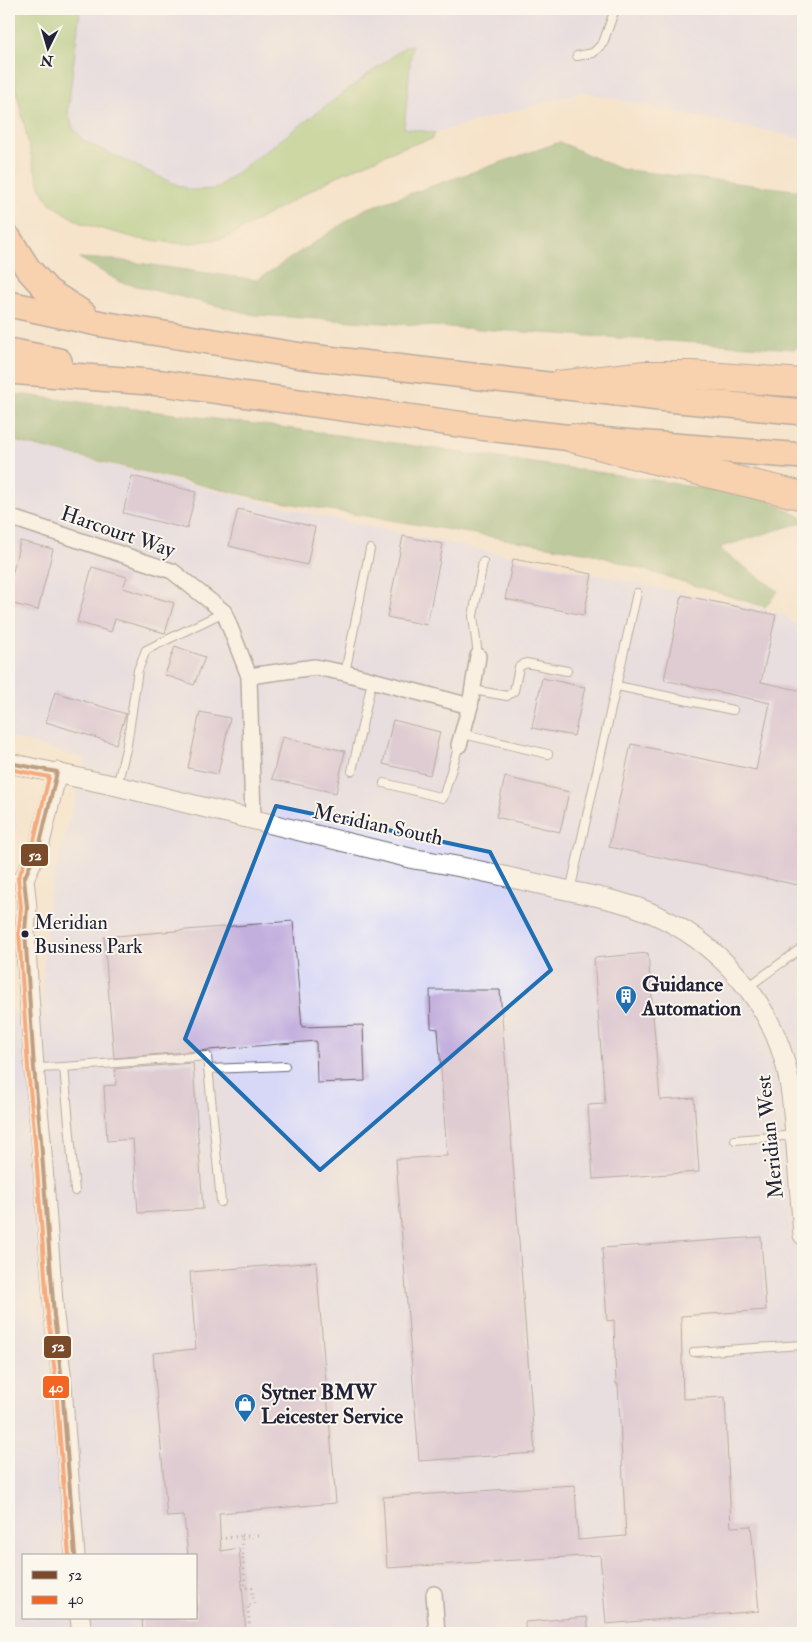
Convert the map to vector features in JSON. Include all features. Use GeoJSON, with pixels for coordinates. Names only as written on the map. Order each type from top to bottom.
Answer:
{"type":"FeatureCollection","features":[{"type":"Feature","properties":{"kind":"highway"},"geometry":{"type":"LineString","coordinates":[[9,239],[28,269],[48,291],[102,324]]}},
{"type":"Feature","properties":{"kind":"highway"},"geometry":{"type":"LineString","coordinates":[[9,304],[102,324],[302,356],[668,399],[803,412]]}},
{"type":"Feature","properties":{"kind":"highway"},"geometry":{"type":"LineString","coordinates":[[9,351],[162,383]]}},
{"type":"Feature","properties":{"kind":"highway"},"geometry":{"type":"LineString","coordinates":[[9,371],[162,383],[477,427],[572,438],[803,456]]}},
{"type":"Feature","properties":{"kind":"highway"},"geometry":{"type":"LineString","coordinates":[[559,385],[644,375],[692,375],[803,383]]}},
{"type":"Feature","properties":{"kind":"highway"},"geometry":{"type":"LineString","coordinates":[[572,438],[803,496]]}},
{"type":"Feature","properties":{"kind":"street","name":"Harcourt Way"},"geometry":{"type":"LineString","coordinates":[[9,517],[172,571],[224,612]]}},
{"type":"Feature","properties":{"kind":"street"},"geometry":{"type":"LineString","coordinates":[[224,612],[249,676],[253,819]]}},
{"type":"Feature","properties":{"kind":"street"},"geometry":{"type":"LineString","coordinates":[[461,740],[470,706],[478,656]]}},
{"type":"Feature","properties":{"kind":"street"},"geometry":{"type":"LineString","coordinates":[[249,676],[315,667],[345,673],[470,706]]}},
{"type":"Feature","properties":{"kind":"street","name":"Meridian South"},"geometry":{"type":"LineString","coordinates":[[9,763],[117,786],[414,859],[458,865],[627,905],[682,929],[725,963]]}},
{"type":"Feature","properties":{"kind":"street"},"geometry":{"type":"LineString","coordinates":[[57,772],[40,842],[16,878],[27,907],[25,931],[34,1068],[75,1554]]}},
{"type":"Feature","properties":{"kind":"street","name":"Meridian West"},"geometry":{"type":"LineString","coordinates":[[725,963],[748,987],[765,1015],[783,1057],[793,1106],[803,1235]]}},
{"type":"Feature","properties":{"kind":"street"},"geometry":{"type":"LineString","coordinates":[[434,1594],[437,1633]]}},
{"type":"Feature","properties":{"kind":"street"},"geometry":{"type":"LineString","coordinates":[[80,1620],[82,1633]]}},
{"type":"Feature","properties":{"kind":"lane"},"geometry":{"type":"LineString","coordinates":[[577,56],[593,52],[603,43],[615,9]]}},
{"type":"Feature","properties":{"kind":"lane"},"geometry":{"type":"LineString","coordinates":[[345,673],[370,549]]}},
{"type":"Feature","properties":{"kind":"lane"},"geometry":{"type":"LineString","coordinates":[[478,656],[473,616],[483,562]]}},
{"type":"Feature","properties":{"kind":"lane"},"geometry":{"type":"LineString","coordinates":[[570,892],[638,594]]}},
{"type":"Feature","properties":{"kind":"lane"},"geometry":{"type":"LineString","coordinates":[[117,786],[127,745],[138,670],[146,650],[224,612]]}},
{"type":"Feature","properties":{"kind":"lane"},"geometry":{"type":"LineString","coordinates":[[472,690],[507,696],[514,691],[520,667],[526,663],[567,671]]}},
{"type":"Feature","properties":{"kind":"lane"},"geometry":{"type":"LineString","coordinates":[[352,771],[372,681]]}},
{"type":"Feature","properties":{"kind":"lane"},"geometry":{"type":"LineString","coordinates":[[617,686],[733,710]]}},
{"type":"Feature","properties":{"kind":"lane"},"geometry":{"type":"LineString","coordinates":[[384,783],[443,798],[461,740],[548,754]]}},
{"type":"Feature","properties":{"kind":"lane"},"geometry":{"type":"LineString","coordinates":[[748,987],[803,947]]}},
{"type":"Feature","properties":{"kind":"lane"},"geometry":{"type":"LineString","coordinates":[[34,1068],[207,1056],[221,1202]]}},
{"type":"Feature","properties":{"kind":"lane"},"geometry":{"type":"LineString","coordinates":[[208,1070],[285,1066]]}},
{"type":"Feature","properties":{"kind":"lane"},"geometry":{"type":"LineString","coordinates":[[64,1067],[75,1191]]}},
{"type":"Feature","properties":{"kind":"lane"},"geometry":{"type":"LineString","coordinates":[[735,1140],[795,1135]]}},
{"type":"Feature","properties":{"kind":"lane"},"geometry":{"type":"LineString","coordinates":[[694,1352],[803,1345]]}},
{"type":"Feature","properties":{"kind":"path"},"geometry":{"type":"LineString","coordinates":[[242,1536],[246,1587],[252,1588],[254,1604],[248,1605],[250,1633]]}},
{"type":"Feature","properties":{"kind":"path"},"geometry":{"type":"LineString","coordinates":[[220,1538],[258,1536]]}},
{"type":"Feature","properties":{"kind":"highlighted area"},"geometry":{"type":"Polygon","coordinates":[[[276,806],[490,852],[551,970],[320,1170],[185,1039],[276,806]]]}},
{"type":"Feature","properties":{"kind":"shaded area"},"geometry":{"type":"Polygon","coordinates":[[[72,9],[803,9],[803,139],[583,92],[412,139],[218,210],[64,140],[72,9]]]}},
{"type":"Feature","properties":{"kind":"shaded area"},"geometry":{"type":"Polygon","coordinates":[[[9,441],[317,515],[784,614],[803,632],[803,1633],[9,1633],[9,1013],[40,1011],[49,894],[86,759],[9,737],[9,441]]]}},
{"type":"Feature","properties":{"kind":"shaded area"},"geometry":{"type":"Polygon","coordinates":[[[9,804],[15,810],[17,824],[9,876],[9,804]]]}},
{"type":"Feature","properties":{"kind":"green space"},"geometry":{"type":"Polygon","coordinates":[[[9,9],[80,9],[68,111],[73,128],[84,141],[190,190],[215,189],[406,46],[412,45],[404,128],[435,133],[432,139],[401,148],[335,177],[226,238],[184,244],[139,239],[80,223],[50,203],[41,189],[33,164],[17,93],[9,72],[9,9]]]}},
{"type":"Feature","properties":{"kind":"green space"},"geometry":{"type":"Polygon","coordinates":[[[560,142],[620,169],[803,191],[803,343],[795,349],[255,315],[120,282],[79,258],[117,260],[257,280],[365,209],[560,142]]]}},
{"type":"Feature","properties":{"kind":"green space"},"geometry":{"type":"Polygon","coordinates":[[[9,393],[310,431],[660,481],[768,500],[803,518],[803,522],[718,548],[778,591],[765,607],[589,553],[257,498],[9,440],[9,393]]]}},
{"type":"Feature","properties":{"kind":"building"},"geometry":{"type":"Polygon","coordinates":[[[132,476],[196,492],[187,529],[123,513],[132,476]]]}},
{"type":"Feature","properties":{"kind":"building"},"geometry":{"type":"Polygon","coordinates":[[[238,509],[315,527],[307,565],[229,546],[238,509]]]}},
{"type":"Feature","properties":{"kind":"building"},"geometry":{"type":"Polygon","coordinates":[[[403,536],[443,544],[427,625],[387,617],[403,536]]]}},
{"type":"Feature","properties":{"kind":"building"},"geometry":{"type":"Polygon","coordinates":[[[20,541],[53,549],[38,610],[9,603],[9,589],[20,541]]]}},
{"type":"Feature","properties":{"kind":"building"},"geometry":{"type":"Polygon","coordinates":[[[513,559],[592,574],[584,615],[505,599],[513,559]]]}},
{"type":"Feature","properties":{"kind":"building"},"geometry":{"type":"Polygon","coordinates":[[[92,567],[127,577],[123,588],[174,603],[165,633],[115,619],[111,632],[77,622],[92,567]]]}},
{"type":"Feature","properties":{"kind":"building"},"geometry":{"type":"Polygon","coordinates":[[[682,595],[776,615],[761,682],[803,691],[803,886],[609,847],[631,744],[756,770],[770,703],[664,680],[682,595]]]}},
{"type":"Feature","properties":{"kind":"building"},"geometry":{"type":"Polygon","coordinates":[[[175,646],[205,657],[194,685],[165,675],[175,646]]]}},
{"type":"Feature","properties":{"kind":"building"},"geometry":{"type":"Polygon","coordinates":[[[542,678],[585,687],[574,736],[532,728],[542,678]]]}},
{"type":"Feature","properties":{"kind":"building"},"geometry":{"type":"Polygon","coordinates":[[[55,692],[126,714],[116,744],[46,722],[55,692]]]}},
{"type":"Feature","properties":{"kind":"building"},"geometry":{"type":"Polygon","coordinates":[[[200,712],[230,718],[218,774],[188,768],[200,712]]]}},
{"type":"Feature","properties":{"kind":"building"},"geometry":{"type":"Polygon","coordinates":[[[393,720],[440,732],[430,775],[383,764],[393,720]]]}},
{"type":"Feature","properties":{"kind":"building"},"geometry":{"type":"Polygon","coordinates":[[[282,737],[345,751],[336,793],[272,779],[282,737]]]}},
{"type":"Feature","properties":{"kind":"building"},"geometry":{"type":"Polygon","coordinates":[[[505,777],[569,792],[560,832],[496,817],[505,777]]]}},
{"type":"Feature","properties":{"kind":"building"},"geometry":{"type":"Polygon","coordinates":[[[293,921],[302,1027],[363,1025],[365,1081],[317,1083],[316,1041],[114,1058],[104,937],[293,921]]]}},
{"type":"Feature","properties":{"kind":"building"},"geometry":{"type":"Polygon","coordinates":[[[648,953],[660,1100],[694,1098],[699,1172],[593,1179],[588,1105],[605,1104],[594,958],[648,953]]]}},
{"type":"Feature","properties":{"kind":"building"},"geometry":{"type":"Polygon","coordinates":[[[430,990],[500,990],[535,1453],[419,1461],[396,1159],[447,1156],[438,1029],[431,1028],[430,990]]]}},
{"type":"Feature","properties":{"kind":"building"},"geometry":{"type":"Polygon","coordinates":[[[193,1063],[203,1209],[138,1213],[133,1139],[107,1141],[104,1086],[116,1085],[115,1069],[193,1063]]]}},
{"type":"Feature","properties":{"kind":"building"},"geometry":{"type":"Polygon","coordinates":[[[761,1237],[766,1310],[681,1316],[683,1399],[725,1397],[731,1527],[751,1526],[759,1611],[606,1624],[600,1555],[387,1568],[383,1497],[575,1485],[578,1540],[626,1536],[618,1384],[616,1384],[614,1320],[607,1321],[602,1248],[761,1237]]]}},
{"type":"Feature","properties":{"kind":"building"},"geometry":{"type":"Polygon","coordinates":[[[316,1262],[336,1503],[219,1513],[221,1551],[239,1548],[246,1633],[143,1633],[142,1620],[198,1620],[198,1554],[188,1554],[184,1516],[167,1517],[153,1353],[196,1349],[190,1272],[316,1262]]]}},
{"type":"Feature","properties":{"kind":"building"},"geometry":{"type":"Polygon","coordinates":[[[587,1617],[589,1633],[525,1633],[525,1622],[587,1617]]]}},
{"type":"Feature","properties":{"kind":"transit line","name":"52"},"geometry":{"type":"LineString","coordinates":[[9,763],[57,772],[40,843],[24,879],[27,907],[25,931],[34,1068],[75,1554]]}},
{"type":"Feature","properties":{"kind":"transit line","name":"40"},"geometry":{"type":"LineString","coordinates":[[9,769],[49,777],[34,841],[18,878],[21,907],[19,931],[28,1068],[69,1554]]}},
{"type":"Feature","properties":{"kind":"place","name":"Meridian Business Park"},"geometry":{"type":"Point","coordinates":[25,934]}},
{"type":"Feature","properties":{"kind":"place","name":"Guidance Automation"},"geometry":{"type":"Point","coordinates":[626,1015]}},
{"type":"Feature","properties":{"kind":"place","name":"Sytner BMW Leicester Service"},"geometry":{"type":"Point","coordinates":[245,1423]}}]}
